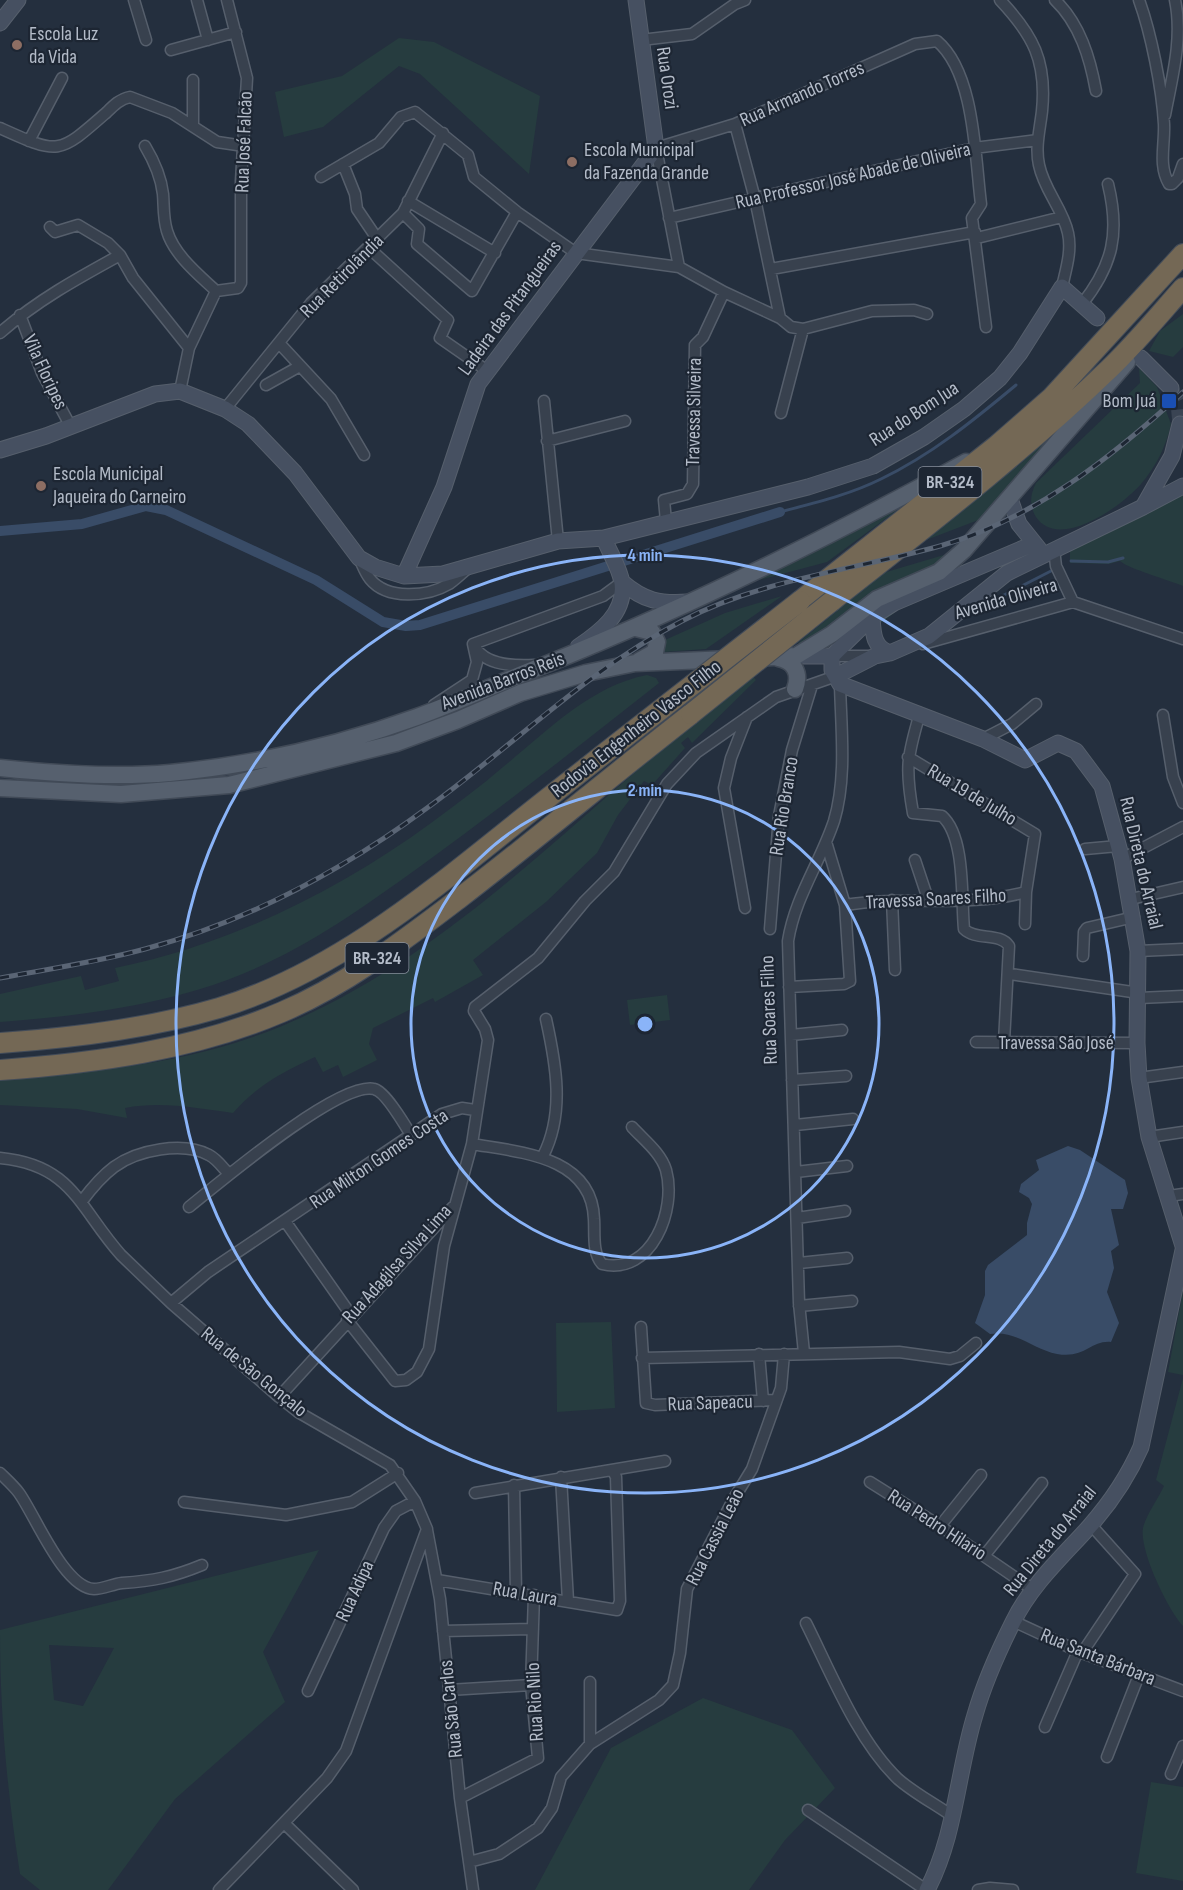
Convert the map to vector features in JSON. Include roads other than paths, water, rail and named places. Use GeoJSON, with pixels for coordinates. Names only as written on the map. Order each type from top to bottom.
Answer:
{"type":"FeatureCollection","features":[{"type":"Feature","properties":{"kind":"highway","name":"Rodovia Engenheiro Vasco Filho"},"geometry":{"type":"LineString","coordinates":[[0,1043],[128,1031],[220,1007],[305,972],[355,944],[444,882],[996,446],[1052,397],[1183,254]]}},
{"type":"Feature","properties":{"kind":"highway","name":"Rodovia Engenheiro Vasco Filho"},"geometry":{"type":"LineString","coordinates":[[0,1070],[123,1058],[191,1043],[281,1012],[325,992],[414,932],[989,477],[1110,368],[1179,292]]}},
{"type":"Feature","properties":{"kind":"main road"},"geometry":{"type":"LineString","coordinates":[[796,657],[832,634],[878,599],[939,572],[964,550],[1113,379],[1179,292]]}},
{"type":"Feature","properties":{"kind":"main road","name":"Avenida Barros Reis"},"geometry":{"type":"LineString","coordinates":[[0,768],[86,775],[169,773],[238,763],[302,749],[416,717],[636,628],[765,568],[996,446]]}},
{"type":"Feature","properties":{"kind":"main road"},"geometry":{"type":"LineString","coordinates":[[635,663],[655,652],[657,648],[656,637],[652,632],[636,628]]}},
{"type":"Feature","properties":{"kind":"main road"},"geometry":{"type":"LineString","coordinates":[[774,657],[787,659],[794,665],[798,674],[795,689]]}},
{"type":"Feature","properties":{"kind":"main road","name":"Avenida Barros Reis"},"geometry":{"type":"LineString","coordinates":[[0,788],[121,794],[229,785],[396,742],[558,680],[635,663],[796,657]]}},
{"type":"Feature","properties":{"kind":"street"},"geometry":{"type":"LineString","coordinates":[[0,23],[18,0]]}},
{"type":"Feature","properties":{"kind":"street"},"geometry":{"type":"LineString","coordinates":[[134,0],[146,40]]}},
{"type":"Feature","properties":{"kind":"street"},"geometry":{"type":"LineString","coordinates":[[197,0],[208,40]]}},
{"type":"Feature","properties":{"kind":"street","name":"Rua José Falcão"},"geometry":{"type":"LineString","coordinates":[[216,291],[240,287],[247,78],[227,0]]}},
{"type":"Feature","properties":{"kind":"street","name":"Rua Orozi"},"geometry":{"type":"LineString","coordinates":[[636,0],[656,148],[679,267]]}},
{"type":"Feature","properties":{"kind":"street"},"geometry":{"type":"LineString","coordinates":[[641,40],[692,34],[735,4],[746,0]]}},
{"type":"Feature","properties":{"kind":"street","name":"Rua do Bom Jua"},"geometry":{"type":"LineString","coordinates":[[404,576],[443,574],[558,541],[604,538],[847,476],[897,454],[964,409],[999,378],[1020,353],[1062,287],[1070,249],[1068,230],[1042,177],[1038,155],[1043,87],[1038,53],[1030,35],[1000,0]]}},
{"type":"Feature","properties":{"kind":"street"},"geometry":{"type":"LineString","coordinates":[[1055,0],[1068,15],[1082,40],[1096,91]]}},
{"type":"Feature","properties":{"kind":"street"},"geometry":{"type":"LineString","coordinates":[[1139,0],[1146,18],[1164,123]]}},
{"type":"Feature","properties":{"kind":"street"},"geometry":{"type":"LineString","coordinates":[[1175,0],[1180,31],[1164,123],[1162,160],[1169,184],[1178,178],[1183,164]]}},
{"type":"Feature","properties":{"kind":"street"},"geometry":{"type":"LineString","coordinates":[[171,50],[236,32]]}},
{"type":"Feature","properties":{"kind":"street","name":"Rua Armando Torres"},"geometry":{"type":"LineString","coordinates":[[656,148],[735,123],[915,44],[937,41],[945,48],[962,81],[974,148]]}},
{"type":"Feature","properties":{"kind":"street"},"geometry":{"type":"LineString","coordinates":[[29,141],[62,78]]}},
{"type":"Feature","properties":{"kind":"street"},"geometry":{"type":"LineString","coordinates":[[193,80],[193,125]]}},
{"type":"Feature","properties":{"kind":"street"},"geometry":{"type":"LineString","coordinates":[[0,128],[29,141],[52,148],[62,147],[86,132],[116,104],[130,97],[172,113],[217,142],[244,146]]}},
{"type":"Feature","properties":{"kind":"street"},"geometry":{"type":"LineString","coordinates":[[321,177],[379,143],[401,117],[416,112],[468,155],[474,177],[517,212],[576,254],[679,267],[724,292],[780,318],[791,327],[803,329],[872,311],[914,310],[927,314]]}},
{"type":"Feature","properties":{"kind":"street"},"geometry":{"type":"LineString","coordinates":[[735,123],[771,270],[780,318]]}},
{"type":"Feature","properties":{"kind":"street","name":"Rua Retirolândia"},"geometry":{"type":"LineString","coordinates":[[225,409],[311,303],[378,240],[403,213],[443,133]]}},
{"type":"Feature","properties":{"kind":"street","name":"Rua Professor José Abade de Oliveira"},"geometry":{"type":"LineString","coordinates":[[669,218],[974,148],[1038,140]]}},
{"type":"Feature","properties":{"kind":"street"},"geometry":{"type":"LineString","coordinates":[[145,146],[155,163],[167,233],[185,260],[216,291],[189,348],[180,391]]}},
{"type":"Feature","properties":{"kind":"street","name":"Ladeira das Pitangueiras"},"geometry":{"type":"LineString","coordinates":[[404,576],[444,487],[471,397],[486,370],[656,148]]}},
{"type":"Feature","properties":{"kind":"street"},"geometry":{"type":"LineString","coordinates":[[974,148],[981,204],[972,218],[976,235],[986,327]]}},
{"type":"Feature","properties":{"kind":"street"},"geometry":{"type":"LineString","coordinates":[[343,164],[355,194],[357,209],[378,240]]}},
{"type":"Feature","properties":{"kind":"street"},"geometry":{"type":"LineString","coordinates":[[1082,304],[1102,274],[1115,236],[1115,218],[1108,184]]}},
{"type":"Feature","properties":{"kind":"street"},"geometry":{"type":"LineString","coordinates":[[408,201],[495,253]]}},
{"type":"Feature","properties":{"kind":"street"},"geometry":{"type":"LineString","coordinates":[[403,213],[419,229],[417,244],[473,291],[517,212]]}},
{"type":"Feature","properties":{"kind":"street"},"geometry":{"type":"LineString","coordinates":[[771,270],[976,235],[1062,217]]}},
{"type":"Feature","properties":{"kind":"street"},"geometry":{"type":"LineString","coordinates":[[50,227],[54,232],[76,224],[108,243],[120,255],[133,278],[189,348]]}},
{"type":"Feature","properties":{"kind":"street"},"geometry":{"type":"LineString","coordinates":[[369,248],[448,320],[440,338],[486,370]]}},
{"type":"Feature","properties":{"kind":"street"},"geometry":{"type":"LineString","coordinates":[[0,333],[20,315],[120,255]]}},
{"type":"Feature","properties":{"kind":"street"},"geometry":{"type":"LineString","coordinates":[[1062,287],[1097,318]]}},
{"type":"Feature","properties":{"kind":"street","name":"Travessa Silveira"},"geometry":{"type":"LineString","coordinates":[[666,521],[663,502],[687,494],[693,484],[694,345],[703,337],[724,292]]}},
{"type":"Feature","properties":{"kind":"street","name":"Vila Floripes"},"geometry":{"type":"LineString","coordinates":[[20,315],[42,373],[71,427]]}},
{"type":"Feature","properties":{"kind":"street"},"geometry":{"type":"LineString","coordinates":[[781,413],[803,329]]}},
{"type":"Feature","properties":{"kind":"street"},"geometry":{"type":"LineString","coordinates":[[279,343],[331,399],[364,455]]}},
{"type":"Feature","properties":{"kind":"street"},"geometry":{"type":"LineString","coordinates":[[1141,358],[1171,388]]}},
{"type":"Feature","properties":{"kind":"street"},"geometry":{"type":"LineString","coordinates":[[266,385],[300,366]]}},
{"type":"Feature","properties":{"kind":"street"},"geometry":{"type":"LineString","coordinates":[[0,450],[71,427],[155,394],[180,391],[225,409],[248,424],[295,473],[359,558],[370,579],[384,589],[402,594],[424,593],[448,585],[471,566]]}},
{"type":"Feature","properties":{"kind":"street"},"geometry":{"type":"LineString","coordinates":[[544,401],[558,541]]}},
{"type":"Feature","properties":{"kind":"street"},"geometry":{"type":"LineString","coordinates":[[547,441],[625,421]]}},
{"type":"Feature","properties":{"kind":"street"},"geometry":{"type":"LineString","coordinates":[[1143,507],[1172,456],[1180,425],[1183,442]]}},
{"type":"Feature","properties":{"kind":"street"},"geometry":{"type":"LineString","coordinates":[[1043,549],[1007,573],[929,636],[883,654],[838,680],[832,670],[832,656],[872,617],[894,603],[1043,549],[1143,507],[1183,486]]}},
{"type":"Feature","properties":{"kind":"street"},"geometry":{"type":"LineString","coordinates":[[1010,499],[1019,524],[1056,566],[1073,602]]}},
{"type":"Feature","properties":{"kind":"street"},"geometry":{"type":"LineString","coordinates":[[604,538],[620,577],[646,600],[666,603],[694,601]]}},
{"type":"Feature","properties":{"kind":"street"},"geometry":{"type":"LineString","coordinates":[[359,558],[375,567],[404,576]]}},
{"type":"Feature","properties":{"kind":"street"},"geometry":{"type":"LineString","coordinates":[[473,644],[603,596],[620,577]]}},
{"type":"Feature","properties":{"kind":"street"},"geometry":{"type":"LineString","coordinates":[[564,657],[607,627],[618,604],[620,577]]}},
{"type":"Feature","properties":{"kind":"street","name":"Avenida Oliveira"},"geometry":{"type":"LineString","coordinates":[[908,646],[1073,602],[1183,639]]}},
{"type":"Feature","properties":{"kind":"street"},"geometry":{"type":"LineString","coordinates":[[872,617],[873,633],[877,644],[884,651],[883,654]]}},
{"type":"Feature","properties":{"kind":"street"},"geometry":{"type":"LineString","coordinates":[[473,644],[484,657],[498,662],[514,666],[543,665]]}},
{"type":"Feature","properties":{"kind":"street"},"geometry":{"type":"LineString","coordinates":[[416,717],[470,684],[476,672],[477,662],[473,644]]}},
{"type":"Feature","properties":{"kind":"street"},"geometry":{"type":"LineString","coordinates":[[796,657],[883,654]]}},
{"type":"Feature","properties":{"kind":"street","name":"Rua Milton Gomes Costa"},"geometry":{"type":"LineString","coordinates":[[171,1303],[208,1272],[411,1135],[452,1109],[475,1110],[488,1040],[486,1029],[474,1011],[475,1007],[538,958],[585,901],[614,872],[674,775],[696,753],[776,697],[795,689],[838,680]]}},
{"type":"Feature","properties":{"kind":"street","name":"Rua Direta do Arraial"},"geometry":{"type":"LineString","coordinates":[[838,680],[983,740],[1024,760],[1058,743],[1076,751],[1102,786],[1134,917],[1138,951],[1139,1078],[1149,1137],[1176,1195],[1183,1240],[1176,1288],[1141,1447],[1120,1487],[1091,1525],[1032,1589],[1013,1621],[974,1716],[939,1867],[926,1890]]}},
{"type":"Feature","properties":{"kind":"street","name":"Rua Soares Filho"},"geometry":{"type":"LineString","coordinates":[[804,1353],[799,1306],[788,941],[791,921],[801,891],[826,842],[839,796],[838,680]]}},
{"type":"Feature","properties":{"kind":"street","name":"Rua Rio Branco"},"geometry":{"type":"LineString","coordinates":[[770,929],[779,816],[792,750],[812,685]]}},
{"type":"Feature","properties":{"kind":"street"},"geometry":{"type":"LineString","coordinates":[[983,740],[1012,724],[1036,704]]}},
{"type":"Feature","properties":{"kind":"street"},"geometry":{"type":"LineString","coordinates":[[920,713],[908,757],[907,775],[913,813],[938,815],[946,820],[963,876],[965,931],[1007,943],[1010,974],[1004,1042]]}},
{"type":"Feature","properties":{"kind":"street"},"geometry":{"type":"LineString","coordinates":[[1163,716],[1173,777],[1183,803]]}},
{"type":"Feature","properties":{"kind":"street"},"geometry":{"type":"LineString","coordinates":[[745,908],[723,788],[734,747],[747,717]]}},
{"type":"Feature","properties":{"kind":"street","name":"Rua 19 de Julho"},"geometry":{"type":"LineString","coordinates":[[908,757],[1035,834],[1026,892]]}},
{"type":"Feature","properties":{"kind":"street"},"geometry":{"type":"LineString","coordinates":[[1085,849],[1120,853],[1183,827]]}},
{"type":"Feature","properties":{"kind":"street"},"geometry":{"type":"LineString","coordinates":[[789,987],[849,982],[851,965],[845,905],[826,842]]}},
{"type":"Feature","properties":{"kind":"street"},"geometry":{"type":"LineString","coordinates":[[915,860],[928,899]]}},
{"type":"Feature","properties":{"kind":"street"},"geometry":{"type":"LineString","coordinates":[[1131,899],[1183,887]]}},
{"type":"Feature","properties":{"kind":"street"},"geometry":{"type":"LineString","coordinates":[[1025,924],[1026,892]]}},
{"type":"Feature","properties":{"kind":"street","name":"Travessa Soares Filho"},"geometry":{"type":"LineString","coordinates":[[845,905],[892,900],[964,900],[1003,897],[1026,892]]}},
{"type":"Feature","properties":{"kind":"street"},"geometry":{"type":"LineString","coordinates":[[892,900],[895,970]]}},
{"type":"Feature","properties":{"kind":"street"},"geometry":{"type":"LineString","coordinates":[[1083,956],[1084,932],[1087,928],[1134,917]]}},
{"type":"Feature","properties":{"kind":"street"},"geometry":{"type":"LineString","coordinates":[[1138,951],[1183,950]]}},
{"type":"Feature","properties":{"kind":"street"},"geometry":{"type":"LineString","coordinates":[[1010,974],[1139,995],[1183,996]]}},
{"type":"Feature","properties":{"kind":"street"},"geometry":{"type":"LineString","coordinates":[[543,1155],[555,1125],[557,1102],[553,1050],[546,1019]]}},
{"type":"Feature","properties":{"kind":"street"},"geometry":{"type":"LineString","coordinates":[[791,1035],[842,1030]]}},
{"type":"Feature","properties":{"kind":"street","name":"Travessa São José"},"geometry":{"type":"LineString","coordinates":[[975,1042],[1137,1043]]}},
{"type":"Feature","properties":{"kind":"street"},"geometry":{"type":"LineString","coordinates":[[1139,1078],[1183,1072]]}},
{"type":"Feature","properties":{"kind":"street"},"geometry":{"type":"LineString","coordinates":[[792,1080],[846,1076]]}},
{"type":"Feature","properties":{"kind":"street"},"geometry":{"type":"LineString","coordinates":[[189,1207],[229,1174],[309,1115],[341,1099],[369,1089],[380,1091],[411,1135]]}},
{"type":"Feature","properties":{"kind":"street","name":"Rua Adagilsa Silva Lima"},"geometry":{"type":"LineString","coordinates":[[279,1397],[453,1207],[472,1144],[475,1110]]}},
{"type":"Feature","properties":{"kind":"street"},"geometry":{"type":"LineString","coordinates":[[795,1125],[853,1119]]}},
{"type":"Feature","properties":{"kind":"street"},"geometry":{"type":"LineString","coordinates":[[472,1144],[543,1155],[563,1168],[588,1191],[594,1207],[598,1260],[606,1265],[622,1263],[639,1257],[658,1238],[664,1218],[668,1186],[666,1170],[657,1153],[632,1127]]}},
{"type":"Feature","properties":{"kind":"street"},"geometry":{"type":"LineString","coordinates":[[1149,1137],[1183,1132]]}},
{"type":"Feature","properties":{"kind":"street"},"geometry":{"type":"LineString","coordinates":[[82,1201],[115,1166],[131,1158],[158,1151],[178,1149],[208,1154],[229,1174]]}},
{"type":"Feature","properties":{"kind":"street","name":"Rua de São Gonçalo"},"geometry":{"type":"LineString","coordinates":[[0,1158],[37,1165],[53,1173],[82,1201],[100,1232],[171,1303],[279,1397],[298,1412],[381,1458],[398,1473],[415,1501],[426,1529]]}},
{"type":"Feature","properties":{"kind":"street"},"geometry":{"type":"LineString","coordinates":[[796,1172],[847,1166]]}},
{"type":"Feature","properties":{"kind":"street"},"geometry":{"type":"LineString","coordinates":[[285,1221],[349,1318],[396,1381],[406,1380],[417,1372],[429,1349],[444,1246],[453,1207]]}},
{"type":"Feature","properties":{"kind":"street"},"geometry":{"type":"LineString","coordinates":[[797,1218],[845,1211]]}},
{"type":"Feature","properties":{"kind":"street"},"geometry":{"type":"LineString","coordinates":[[798,1263],[847,1258]]}},
{"type":"Feature","properties":{"kind":"street"},"geometry":{"type":"LineString","coordinates":[[799,1306],[852,1301]]}},
{"type":"Feature","properties":{"kind":"street"},"geometry":{"type":"LineString","coordinates":[[641,1327],[642,1359],[804,1353],[913,1353],[950,1359],[960,1356],[976,1343]]}},
{"type":"Feature","properties":{"kind":"street","name":"Rua Sapeacu"},"geometry":{"type":"LineString","coordinates":[[642,1359],[646,1402],[655,1405],[763,1401],[759,1354]]}},
{"type":"Feature","properties":{"kind":"street","name":"Rua Cassia Leão"},"geometry":{"type":"LineString","coordinates":[[469,1862],[499,1854],[538,1828],[552,1808],[561,1777],[590,1744],[659,1700],[673,1685],[680,1653],[687,1589],[733,1500],[752,1469],[781,1388],[784,1354]]}},
{"type":"Feature","properties":{"kind":"street"},"geometry":{"type":"LineString","coordinates":[[763,1401],[776,1400]]}},
{"type":"Feature","properties":{"kind":"street"},"geometry":{"type":"LineString","coordinates":[[475,1493],[665,1461]]}},
{"type":"Feature","properties":{"kind":"street","name":"Rua Laura"},"geometry":{"type":"LineString","coordinates":[[437,1580],[534,1595],[613,1611],[619,1609],[616,1477],[613,1471]]}},
{"type":"Feature","properties":{"kind":"street"},"geometry":{"type":"LineString","coordinates":[[0,1473],[18,1491],[51,1551],[79,1581],[95,1589],[113,1584],[172,1578],[202,1565]]}},
{"type":"Feature","properties":{"kind":"street"},"geometry":{"type":"LineString","coordinates":[[184,1502],[286,1515],[352,1502],[398,1473]]}},
{"type":"Feature","properties":{"kind":"street"},"geometry":{"type":"LineString","coordinates":[[940,1526],[981,1474]]}},
{"type":"Feature","properties":{"kind":"street"},"geometry":{"type":"LineString","coordinates":[[561,1477],[568,1601]]}},
{"type":"Feature","properties":{"kind":"street","name":"Rua Pedro Hilario"},"geometry":{"type":"LineString","coordinates":[[870,1482],[940,1526],[1032,1589]]}},
{"type":"Feature","properties":{"kind":"street"},"geometry":{"type":"LineString","coordinates":[[984,1556],[1042,1483]]}},
{"type":"Feature","properties":{"kind":"street"},"geometry":{"type":"LineString","coordinates":[[514,1485],[516,1592]]}},
{"type":"Feature","properties":{"kind":"street","name":"Rua Adipa"},"geometry":{"type":"LineString","coordinates":[[308,1691],[384,1528],[396,1511],[415,1501]]}},
{"type":"Feature","properties":{"kind":"street"},"geometry":{"type":"LineString","coordinates":[[1045,1728],[1080,1652],[1135,1574],[1091,1525]]}},
{"type":"Feature","properties":{"kind":"street"},"geometry":{"type":"LineString","coordinates":[[219,1890],[285,1824],[327,1778],[346,1751],[426,1529]]}},
{"type":"Feature","properties":{"kind":"street","name":"Rua São Carlos"},"geometry":{"type":"LineString","coordinates":[[426,1529],[437,1580],[460,1798],[473,1890]]}},
{"type":"Feature","properties":{"kind":"street","name":"Rua Rio Nilo"},"geometry":{"type":"LineString","coordinates":[[460,1798],[538,1758],[531,1685],[534,1595]]}},
{"type":"Feature","properties":{"kind":"street","name":"Rua Santa Bárbara"},"geometry":{"type":"LineString","coordinates":[[1013,1621],[1080,1652],[1183,1691]]}},
{"type":"Feature","properties":{"kind":"street"},"geometry":{"type":"LineString","coordinates":[[806,1623],[859,1726],[880,1756],[899,1779],[952,1816]]}},
{"type":"Feature","properties":{"kind":"street"},"geometry":{"type":"LineString","coordinates":[[443,1631],[533,1629]]}},
{"type":"Feature","properties":{"kind":"street"},"geometry":{"type":"LineString","coordinates":[[1107,1757],[1139,1675]]}},
{"type":"Feature","properties":{"kind":"street"},"geometry":{"type":"LineString","coordinates":[[590,1682],[590,1744]]}},
{"type":"Feature","properties":{"kind":"street"},"geometry":{"type":"LineString","coordinates":[[449,1690],[531,1685]]}},
{"type":"Feature","properties":{"kind":"street"},"geometry":{"type":"LineString","coordinates":[[1171,1774],[1183,1746]]}},
{"type":"Feature","properties":{"kind":"street"},"geometry":{"type":"LineString","coordinates":[[808,1810],[926,1890]]}},
{"type":"Feature","properties":{"kind":"street"},"geometry":{"type":"LineString","coordinates":[[285,1824],[353,1890]]}},
{"type":"Feature","properties":{"kind":"street"},"geometry":{"type":"LineString","coordinates":[[978,1890],[990,1888],[1013,1890]]}},
{"type":"Feature","properties":{"kind":"water"},"geometry":{"type":"Polygon","coordinates":[[[1068,1146],[1080,1150],[1125,1180],[1128,1193],[1123,1209],[1111,1209],[1119,1245],[1111,1251],[1114,1268],[1107,1292],[1119,1323],[1111,1342],[1104,1342],[1081,1352],[1067,1355],[1048,1352],[1016,1337],[990,1334],[975,1323],[985,1295],[985,1271],[988,1265],[1027,1235],[1027,1223],[1032,1204],[1029,1198],[1019,1192],[1021,1184],[1039,1170],[1036,1160],[1068,1146]]]}},
{"type":"Feature","properties":{"kind":"waterway"},"geometry":{"type":"LineString","coordinates":[[780,512],[856,490],[899,470],[952,436],[1016,385]]}},
{"type":"Feature","properties":{"kind":"waterway"},"geometry":{"type":"LineString","coordinates":[[0,531],[82,524],[146,506],[166,510],[316,580],[383,622],[406,626],[420,625],[780,512]]}},
{"type":"Feature","properties":{"kind":"waterway"},"geometry":{"type":"LineString","coordinates":[[1071,561],[1108,562],[1123,558]]}},
{"type":"Feature","properties":{"kind":"waterway"},"geometry":{"type":"LineString","coordinates":[[967,614],[1051,571]]}},
{"type":"Feature","properties":{"kind":"tunnel"},"geometry":{"type":"LineString","coordinates":[[1171,388],[1178,403],[1180,424]]}},
{"type":"Feature","properties":{"kind":"railway"},"geometry":{"type":"LineString","coordinates":[[0,978],[91,962],[183,938],[292,892],[395,831],[459,784],[582,685],[614,662],[682,621],[744,595],[776,585],[940,546],[1008,520],[1039,503],[1100,462],[1183,392]]}},
{"type":"Feature","properties":{"kind":"place","name":"Escola Luz da Vida"},"geometry":{"type":"Point","coordinates":[17,45]}},
{"type":"Feature","properties":{"kind":"place","name":"Escola Municipal da Fazenda Grande"},"geometry":{"type":"Point","coordinates":[572,162]}},
{"type":"Feature","properties":{"kind":"place","name":"Bom Juá"},"geometry":{"type":"Point","coordinates":[1169,401]}},
{"type":"Feature","properties":{"kind":"place","name":"Escola Municipal Jaqueira do Carneiro"},"geometry":{"type":"Point","coordinates":[41,486]}}]}
